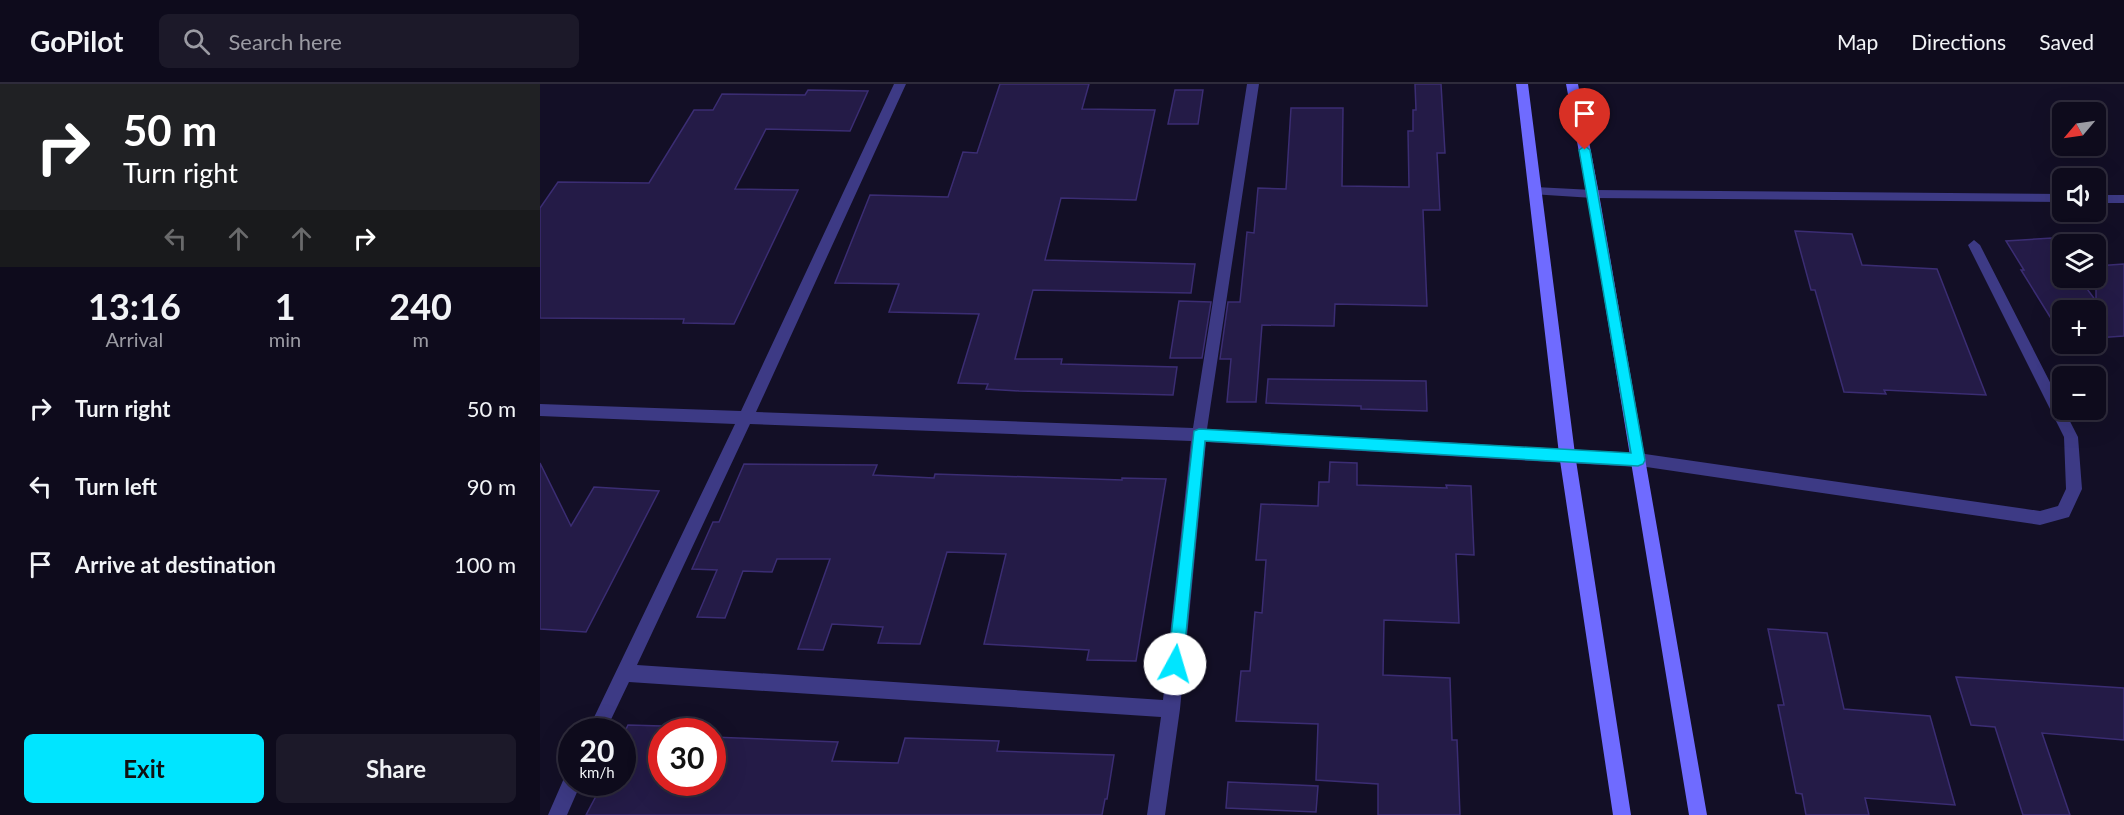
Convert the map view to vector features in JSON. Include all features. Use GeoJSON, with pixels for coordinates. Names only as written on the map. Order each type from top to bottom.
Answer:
{"type":"FeatureCollection","features":[{"type":"Feature","properties":{"kind":"main road"},"geometry":{"type":"LineString","coordinates":[[1522,84],[1567,454],[1622,815]]}},
{"type":"Feature","properties":{"kind":"main road"},"geometry":{"type":"LineString","coordinates":[[1572,84],[1593,194],[1698,815]]}},
{"type":"Feature","properties":{"kind":"street"},"geometry":{"type":"LineString","coordinates":[[603,718],[745,419],[900,84]]}},
{"type":"Feature","properties":{"kind":"street"},"geometry":{"type":"LineString","coordinates":[[1156,815],[1171,710],[1199,435],[1253,84]]}},
{"type":"Feature","properties":{"kind":"street"},"geometry":{"type":"LineString","coordinates":[[1535,191],[1593,194],[2052,198]]}},
{"type":"Feature","properties":{"kind":"street"},"geometry":{"type":"LineString","coordinates":[[2106,199],[2124,199]]}},
{"type":"Feature","properties":{"kind":"street"},"geometry":{"type":"LineString","coordinates":[[540,410],[1199,435],[1567,454],[1638,460],[2040,518],[2063,512],[2074,489],[2071,437],[1974,246]]}},
{"type":"Feature","properties":{"kind":"street"},"geometry":{"type":"LineString","coordinates":[[624,673],[1171,710]]}},
{"type":"Feature","properties":{"kind":"street"},"geometry":{"type":"LineString","coordinates":[[557,815],[566,796]]}},
{"type":"Feature","properties":{"kind":"building"},"geometry":{"type":"Polygon","coordinates":[[[1000,84],[1089,84],[1082,109],[1155,110],[1136,200],[1061,198],[1045,260],[1195,264],[1191,293],[1033,290],[1015,359],[1062,359],[1061,364],[1177,367],[1173,395],[1019,391],[986,389],[988,384],[958,383],[979,314],[889,312],[899,284],[835,283],[870,195],[948,197],[963,152],[977,153],[1000,84]]]}},
{"type":"Feature","properties":{"kind":"building"},"geometry":{"type":"Polygon","coordinates":[[[1415,84],[1441,84],[1445,153],[1437,153],[1440,210],[1423,210],[1427,306],[1335,304],[1334,326],[1262,325],[1256,402],[1227,402],[1231,359],[1220,359],[1228,302],[1240,302],[1247,232],[1254,233],[1258,188],[1286,189],[1291,108],[1343,108],[1342,186],[1409,187],[1408,131],[1413,131],[1413,110],[1416,110],[1415,84]]]}},
{"type":"Feature","properties":{"kind":"building"},"geometry":{"type":"Polygon","coordinates":[[[808,90],[868,91],[850,131],[766,129],[735,189],[798,190],[734,324],[683,323],[684,319],[540,318],[540,208],[558,182],[649,183],[694,110],[713,110],[722,94],[805,95],[808,90]]]}},
{"type":"Feature","properties":{"kind":"building"},"geometry":{"type":"Polygon","coordinates":[[[1175,90],[1203,90],[1198,124],[1168,124],[1175,90]]]}},
{"type":"Feature","properties":{"kind":"building"},"geometry":{"type":"Polygon","coordinates":[[[1795,231],[1852,234],[1862,265],[1937,269],[1986,395],[1884,390],[1886,394],[1844,392],[1815,290],[1811,290],[1795,231]]]}},
{"type":"Feature","properties":{"kind":"building"},"geometry":{"type":"Polygon","coordinates":[[[2052,238],[2052,288],[2086,288],[2095,300],[2052,300],[2052,320],[2006,241],[2052,238]]]}},
{"type":"Feature","properties":{"kind":"building"},"geometry":{"type":"Polygon","coordinates":[[[2124,264],[2124,336],[2106,337],[2106,300],[2096,300],[2096,288],[2106,288],[2106,265],[2124,264]]]}},
{"type":"Feature","properties":{"kind":"building"},"geometry":{"type":"Polygon","coordinates":[[[1179,301],[1211,302],[1202,358],[1170,358],[1179,301]]]}},
{"type":"Feature","properties":{"kind":"building"},"geometry":{"type":"Polygon","coordinates":[[[1268,379],[1426,381],[1427,411],[1266,403],[1268,379]]]}},
{"type":"Feature","properties":{"kind":"building"},"geometry":{"type":"Polygon","coordinates":[[[1330,462],[1357,463],[1357,485],[1447,488],[1446,485],[1471,486],[1474,555],[1456,554],[1459,623],[1384,620],[1383,675],[1450,678],[1452,740],[1457,740],[1460,815],[1378,815],[1378,784],[1316,780],[1318,724],[1236,721],[1241,671],[1250,671],[1255,612],[1262,613],[1266,560],[1256,560],[1261,504],[1318,506],[1319,482],[1329,482],[1330,462]]]}},
{"type":"Feature","properties":{"kind":"building"},"geometry":{"type":"Polygon","coordinates":[[[540,463],[571,526],[594,487],[659,491],[586,632],[540,629],[540,463]]]}},
{"type":"Feature","properties":{"kind":"building"},"geometry":{"type":"Polygon","coordinates":[[[744,464],[877,465],[873,475],[934,478],[935,474],[1122,480],[1122,478],[1166,479],[1136,661],[1087,660],[1089,650],[984,644],[1006,554],[947,552],[920,644],[878,643],[883,627],[832,624],[823,650],[798,649],[830,559],[777,559],[772,572],[743,571],[725,618],[697,617],[717,570],[692,569],[713,522],[719,522],[744,464]]]}},
{"type":"Feature","properties":{"kind":"building"},"geometry":{"type":"Polygon","coordinates":[[[1768,629],[1827,633],[1844,709],[1930,716],[1955,805],[1865,798],[1869,815],[1806,815],[1802,794],[1796,793],[1778,705],[1784,705],[1768,629]]]}},
{"type":"Feature","properties":{"kind":"building"},"geometry":{"type":"Polygon","coordinates":[[[1956,677],[2124,688],[2124,740],[2042,733],[2070,815],[2023,815],[1995,727],[1971,725],[1956,677]]]}},
{"type":"Feature","properties":{"kind":"building"},"geometry":{"type":"Polygon","coordinates":[[[636,725],[648,726],[648,796],[726,796],[726,738],[838,742],[832,761],[898,763],[905,738],[999,741],[997,751],[1114,755],[1102,815],[586,815],[596,796],[636,796],[636,725]]]}},
{"type":"Feature","properties":{"kind":"building"},"geometry":{"type":"Polygon","coordinates":[[[1228,782],[1318,786],[1316,812],[1226,808],[1228,782]]]}},
{"type":"Feature","properties":{"kind":"route"},"geometry":{"type":"LineString","coordinates":[[1175,664],[1199,435],[1567,454],[1638,460],[1585,150]]}}]}
